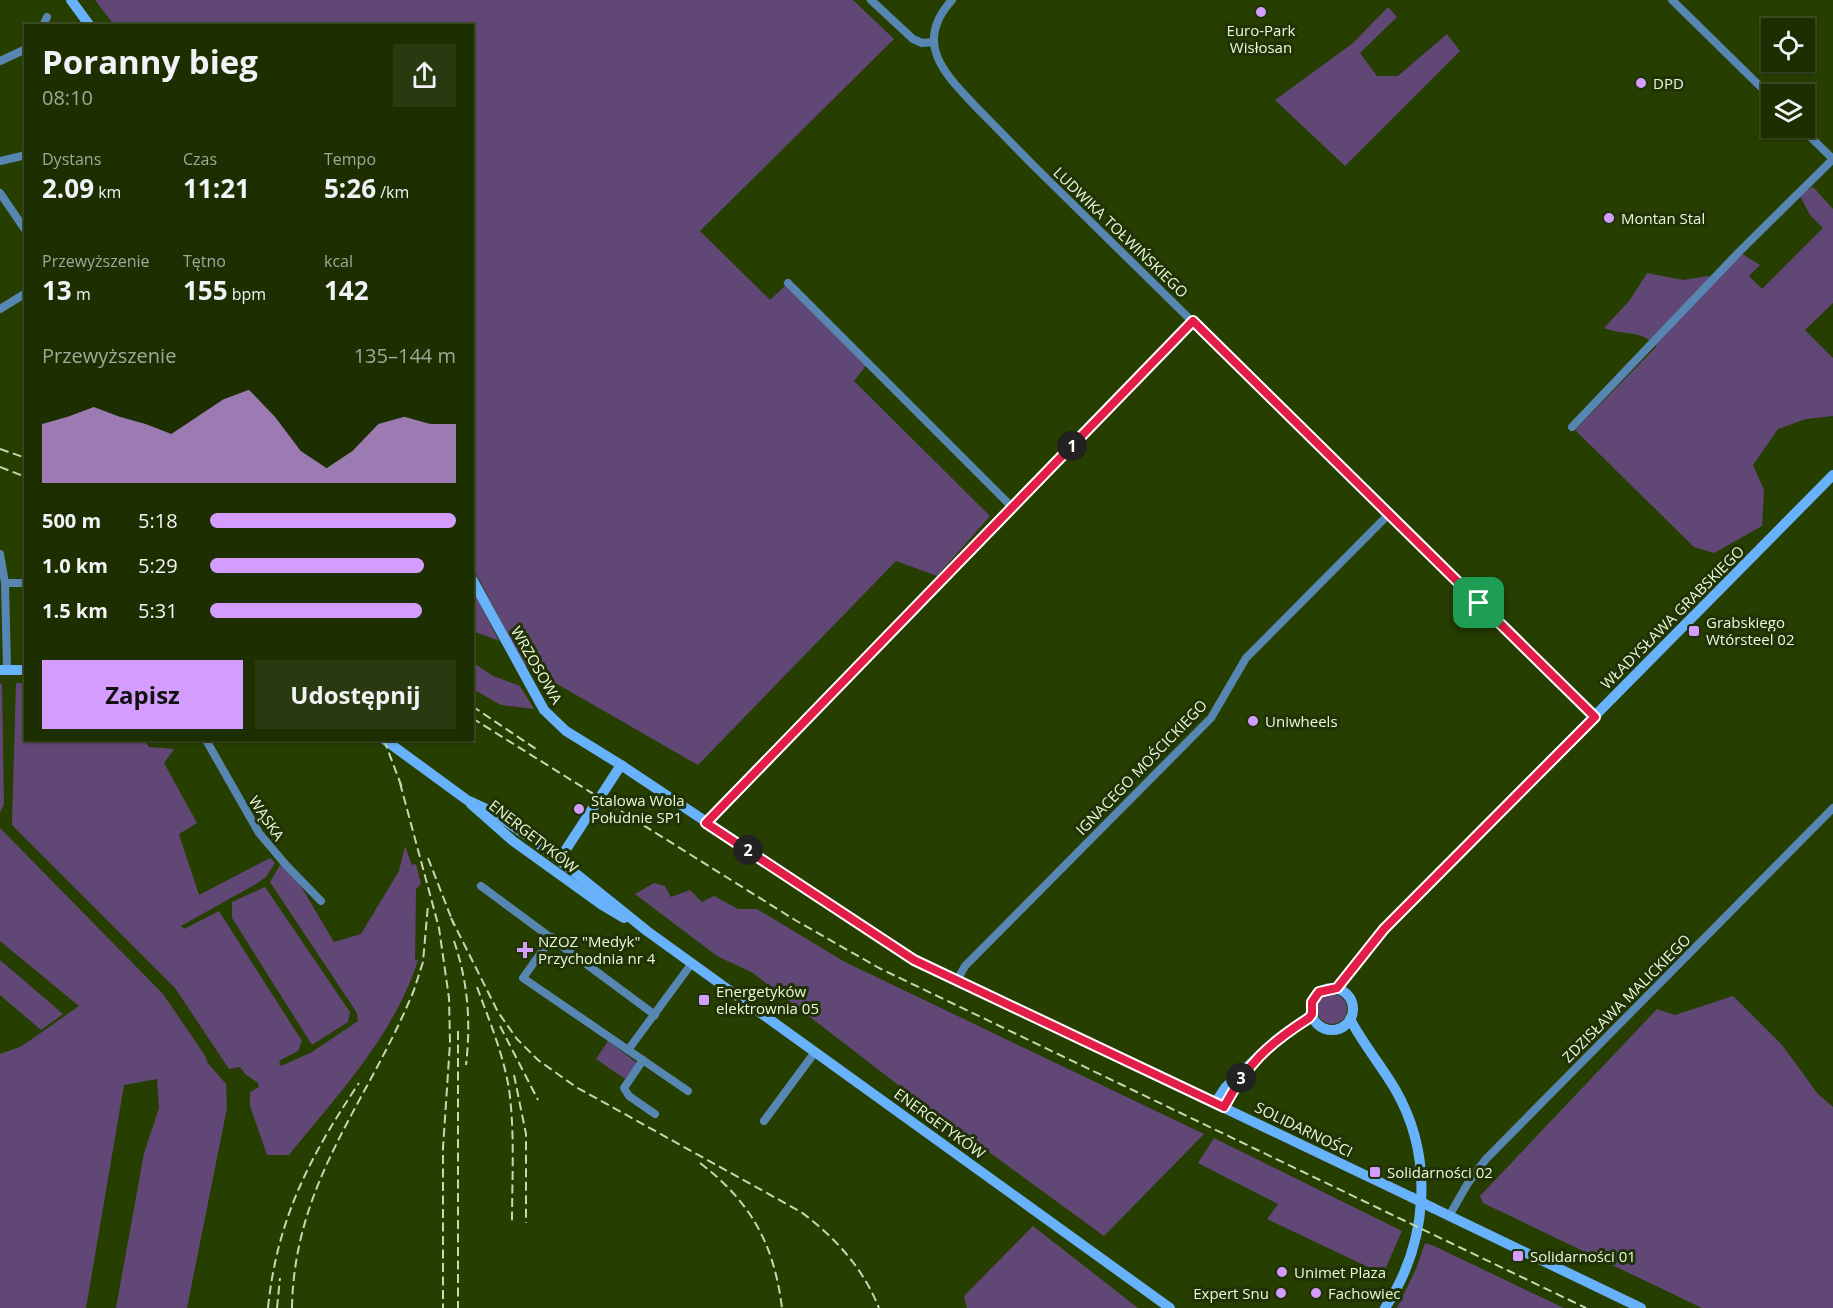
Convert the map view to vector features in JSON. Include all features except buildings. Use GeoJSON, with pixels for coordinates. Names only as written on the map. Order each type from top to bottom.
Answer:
{"type":"FeatureCollection","features":[{"type":"Feature","properties":{"kind":"street"},"geometry":{"type":"LineString","coordinates":[[71,0],[89,24]]}},
{"type":"Feature","properties":{"kind":"street"},"geometry":{"type":"LineString","coordinates":[[871,0],[913,39],[921,43],[934,42],[938,22],[952,0]]}},
{"type":"Feature","properties":{"kind":"street"},"geometry":{"type":"LineString","coordinates":[[1672,0],[1761,87]]}},
{"type":"Feature","properties":{"kind":"street"},"geometry":{"type":"LineString","coordinates":[[44,24],[47,17]]}},
{"type":"Feature","properties":{"kind":"street","name":"LUDWIKA TOŁWIŃSKIEGO"},"geometry":{"type":"LineString","coordinates":[[934,42],[939,65],[951,81],[1043,175],[1595,717]]}},
{"type":"Feature","properties":{"kind":"street"},"geometry":{"type":"LineString","coordinates":[[0,61],[24,50]]}},
{"type":"Feature","properties":{"kind":"street"},"geometry":{"type":"LineString","coordinates":[[1572,427],[1739,252],[1833,159],[1811,138]]}},
{"type":"Feature","properties":{"kind":"street"},"geometry":{"type":"LineString","coordinates":[[0,161],[24,155]]}},
{"type":"Feature","properties":{"kind":"street"},"geometry":{"type":"LineString","coordinates":[[0,193],[24,228]]}},
{"type":"Feature","properties":{"kind":"street"},"geometry":{"type":"LineString","coordinates":[[788,283],[1013,508]]}},
{"type":"Feature","properties":{"kind":"street"},"geometry":{"type":"LineString","coordinates":[[0,309],[24,294]]}},
{"type":"Feature","properties":{"kind":"street"},"geometry":{"type":"LineString","coordinates":[[706,823],[1193,321]]}},
{"type":"Feature","properties":{"kind":"street","name":"WŁADYSŁAWA GRABSKIEGO"},"geometry":{"type":"LineString","coordinates":[[1342,991],[1384,929],[1833,475]]}},
{"type":"Feature","properties":{"kind":"street","name":"IGNACEGO MOŚCICKIEGO"},"geometry":{"type":"LineString","coordinates":[[956,982],[965,966],[1211,718],[1246,658],[1389,514]]}},
{"type":"Feature","properties":{"kind":"street"},"geometry":{"type":"LineString","coordinates":[[0,554],[5,583],[4,670],[24,670]]}},
{"type":"Feature","properties":{"kind":"street"},"geometry":{"type":"LineString","coordinates":[[5,583],[24,583]]}},
{"type":"Feature","properties":{"kind":"street","name":"WRZOSOWA"},"geometry":{"type":"LineString","coordinates":[[474,583],[544,710],[566,731],[621,765]]}},
{"type":"Feature","properties":{"kind":"street","name":"WĄSKA"},"geometry":{"type":"LineString","coordinates":[[206,741],[217,764],[259,832],[286,866],[321,901]]}},
{"type":"Feature","properties":{"kind":"street","name":"ENERGETYKÓW"},"geometry":{"type":"LineString","coordinates":[[386,741],[467,800],[489,823],[525,850],[572,884],[647,931],[1170,1308]]}},
{"type":"Feature","properties":{"kind":"street"},"geometry":{"type":"LineString","coordinates":[[559,860],[621,765]]}},
{"type":"Feature","properties":{"kind":"street","name":"SOLIDARNOŚCI"},"geometry":{"type":"LineString","coordinates":[[621,765],[914,960],[1641,1308]]}},
{"type":"Feature","properties":{"kind":"street","name":"ENERGETYKÓW"},"geometry":{"type":"LineString","coordinates":[[467,800],[491,811],[559,860],[647,931]]}},
{"type":"Feature","properties":{"kind":"street","name":"ZDZISŁAWA MALICKIEGO"},"geometry":{"type":"LineString","coordinates":[[1449,1216],[1468,1182],[1486,1159],[1833,808]]}},
{"type":"Feature","properties":{"kind":"street"},"geometry":{"type":"LineString","coordinates":[[525,850],[559,860],[572,884]]}},
{"type":"Feature","properties":{"kind":"street"},"geometry":{"type":"LineString","coordinates":[[481,886],[655,1015]]}},
{"type":"Feature","properties":{"kind":"street"},"geometry":{"type":"LineString","coordinates":[[552,937],[523,978],[688,1091]]}},
{"type":"Feature","properties":{"kind":"street"},"geometry":{"type":"LineString","coordinates":[[628,1050],[692,963]]}},
{"type":"Feature","properties":{"kind":"street"},"geometry":{"type":"LineString","coordinates":[[1342,991],[1353,1006],[1346,1023],[1330,1029],[1315,1019],[1312,1002],[1319,992],[1342,991]]}},
{"type":"Feature","properties":{"kind":"street"},"geometry":{"type":"LineString","coordinates":[[1220,1105],[1225,1088],[1285,1035],[1315,1019]]}},
{"type":"Feature","properties":{"kind":"street"},"geometry":{"type":"LineString","coordinates":[[1346,1023],[1371,1055],[1404,1107],[1417,1145],[1422,1189],[1415,1244],[1402,1279],[1384,1308]]}},
{"type":"Feature","properties":{"kind":"street"},"geometry":{"type":"LineString","coordinates":[[764,1121],[815,1052]]}},
{"type":"Feature","properties":{"kind":"street"},"geometry":{"type":"LineString","coordinates":[[643,1060],[624,1088],[629,1096],[655,1114]]}},
{"type":"Feature","properties":{"kind":"shaded area"},"geometry":{"type":"Polygon","coordinates":[[[95,0],[853,0],[894,39],[700,231],[770,300],[788,283],[868,363],[854,381],[990,516],[937,576],[896,561],[698,765],[524,665],[474,570],[474,24],[113,24],[95,0]]]}},
{"type":"Feature","properties":{"kind":"shaded area"},"geometry":{"type":"Polygon","coordinates":[[[1388,7],[1397,17],[1360,53],[1377,76],[1398,76],[1447,34],[1460,51],[1345,166],[1275,100],[1353,43],[1388,7]]]}},
{"type":"Feature","properties":{"kind":"shaded area"},"geometry":{"type":"Polygon","coordinates":[[[1813,187],[1833,209],[1833,303],[1805,330],[1833,358],[1833,416],[1806,419],[1778,429],[1753,465],[1764,490],[1762,526],[1714,553],[1694,547],[1575,430],[1657,346],[1644,337],[1604,328],[1630,300],[1647,273],[1683,280],[1708,276],[1713,279],[1739,252],[1760,265],[1749,276],[1762,289],[1823,228],[1810,215],[1799,194],[1813,187]]]}},
{"type":"Feature","properties":{"kind":"shaded area"},"geometry":{"type":"Polygon","coordinates":[[[474,592],[499,641],[474,631],[474,592]]]}},
{"type":"Feature","properties":{"kind":"shaded area"},"geometry":{"type":"Polygon","coordinates":[[[474,663],[493,676],[520,686],[534,709],[501,705],[474,690],[474,663]]]}},
{"type":"Feature","properties":{"kind":"shaded area"},"geometry":{"type":"Polygon","coordinates":[[[0,683],[2,684],[4,804],[0,813],[0,683]]]}},
{"type":"Feature","properties":{"kind":"shaded area"},"geometry":{"type":"Polygon","coordinates":[[[16,683],[24,683],[24,741],[145,741],[149,747],[174,749],[164,763],[197,823],[179,834],[199,895],[270,858],[275,863],[266,877],[256,884],[181,926],[184,929],[219,911],[302,1041],[298,1051],[279,1061],[281,1066],[312,1052],[358,1021],[357,1013],[270,882],[280,865],[296,878],[334,942],[361,934],[399,871],[405,846],[412,865],[416,864],[421,884],[416,889],[415,960],[418,960],[408,988],[380,1039],[363,1063],[289,1155],[267,1155],[250,1106],[250,1092],[259,1087],[258,1083],[245,1074],[240,1067],[229,1069],[175,988],[12,825],[16,683]]]}},
{"type":"Feature","properties":{"kind":"shaded area"},"geometry":{"type":"Polygon","coordinates":[[[0,828],[163,994],[206,1057],[207,1062],[226,1084],[227,1108],[187,1308],[116,1308],[144,1153],[159,1108],[157,1079],[124,1085],[86,1308],[0,1308],[0,1054],[22,1046],[79,1006],[0,941],[0,828]]]}},
{"type":"Feature","properties":{"kind":"shaded area"},"geometry":{"type":"Polygon","coordinates":[[[654,883],[665,886],[671,897],[690,890],[702,902],[714,896],[738,909],[757,909],[845,962],[1204,1134],[1104,1236],[919,1101],[753,973],[717,956],[635,894],[654,883]]]}},
{"type":"Feature","properties":{"kind":"shaded area"},"geometry":{"type":"Polygon","coordinates":[[[265,887],[350,1012],[348,1022],[312,1045],[232,918],[232,902],[265,887]]]}},
{"type":"Feature","properties":{"kind":"shaded area"},"geometry":{"type":"Polygon","coordinates":[[[0,960],[63,1014],[41,1030],[0,995],[0,960]]]}},
{"type":"Feature","properties":{"kind":"shaded area"},"geometry":{"type":"Polygon","coordinates":[[[1332,994],[1343,998],[1347,1009],[1343,1020],[1332,1024],[1321,1020],[1317,1009],[1321,998],[1332,994]]]}},
{"type":"Feature","properties":{"kind":"shaded area"},"geometry":{"type":"Polygon","coordinates":[[[1733,996],[1782,1045],[1818,1094],[1833,1107],[1833,1308],[1702,1308],[1483,1203],[1480,1196],[1657,1009],[1675,1015],[1733,996]]]}},
{"type":"Feature","properties":{"kind":"shaded area"},"geometry":{"type":"Polygon","coordinates":[[[608,1041],[637,1063],[625,1079],[596,1059],[608,1041]]]}},
{"type":"Feature","properties":{"kind":"shaded area"},"geometry":{"type":"Polygon","coordinates":[[[1214,1138],[1402,1231],[1383,1274],[1267,1219],[1278,1204],[1198,1163],[1214,1138]]]}},
{"type":"Feature","properties":{"kind":"shaded area"},"geometry":{"type":"Polygon","coordinates":[[[1033,1226],[1138,1308],[967,1308],[964,1296],[1033,1226]]]}},
{"type":"Feature","properties":{"kind":"shaded area"},"geometry":{"type":"Polygon","coordinates":[[[1425,1243],[1564,1308],[1397,1308],[1416,1269],[1425,1243]]]}},
{"type":"Feature","properties":{"kind":"railway"},"geometry":{"type":"LineString","coordinates":[[0,449],[24,457]]}},
{"type":"Feature","properties":{"kind":"railway"},"geometry":{"type":"LineString","coordinates":[[0,467],[24,476]]}},
{"type":"Feature","properties":{"kind":"railway"},"geometry":{"type":"LineString","coordinates":[[474,707],[539,751]]}},
{"type":"Feature","properties":{"kind":"railway"},"geometry":{"type":"LineString","coordinates":[[474,719],[795,920],[879,968],[1586,1308]]}},
{"type":"Feature","properties":{"kind":"railway"},"geometry":{"type":"LineString","coordinates":[[384,741],[403,790]]}},
{"type":"Feature","properties":{"kind":"railway"},"geometry":{"type":"LineString","coordinates":[[400,783],[439,928],[449,998],[450,1043],[443,1148],[443,1308]]}},
{"type":"Feature","properties":{"kind":"railway"},"geometry":{"type":"LineString","coordinates":[[428,858],[454,925]]}},
{"type":"Feature","properties":{"kind":"railway"},"geometry":{"type":"LineString","coordinates":[[292,1308],[296,1262],[306,1220],[337,1143],[396,1030],[414,990],[423,962],[428,905]]}},
{"type":"Feature","properties":{"kind":"railway"},"geometry":{"type":"LineString","coordinates":[[451,918],[498,1012],[517,1039],[538,1060],[576,1087],[801,1212],[847,1254],[865,1280],[879,1308]]}},
{"type":"Feature","properties":{"kind":"railway"},"geometry":{"type":"LineString","coordinates":[[454,941],[467,1002],[466,1065]]}},
{"type":"Feature","properties":{"kind":"railway"},"geometry":{"type":"LineString","coordinates":[[477,987],[499,1050],[509,1089],[513,1139],[512,1223]]}},
{"type":"Feature","properties":{"kind":"railway"},"geometry":{"type":"LineString","coordinates":[[500,1026],[538,1100]]}},
{"type":"Feature","properties":{"kind":"railway"},"geometry":{"type":"LineString","coordinates":[[458,1031],[458,1308]]}},
{"type":"Feature","properties":{"kind":"railway"},"geometry":{"type":"LineString","coordinates":[[514,1075],[526,1134],[526,1223]]}},
{"type":"Feature","properties":{"kind":"railway"},"geometry":{"type":"LineString","coordinates":[[268,1308],[279,1246],[298,1190],[325,1136],[359,1083]]}},
{"type":"Feature","properties":{"kind":"railway"},"geometry":{"type":"LineString","coordinates":[[700,1163],[733,1193],[757,1226],[773,1264],[782,1308]]}},
{"type":"Feature","properties":{"kind":"railway"},"geometry":{"type":"LineString","coordinates":[[277,1308],[280,1278]]}},
{"type":"Feature","properties":{"kind":"place","name":"Euro-Park Wisłosan"},"geometry":{"type":"Point","coordinates":[1261,12]}},
{"type":"Feature","properties":{"kind":"place","name":"DPD"},"geometry":{"type":"Point","coordinates":[1641,83]}},
{"type":"Feature","properties":{"kind":"place","name":"Montan Stal"},"geometry":{"type":"Point","coordinates":[1609,218]}},
{"type":"Feature","properties":{"kind":"place","name":"Grabskiego Wtórsteel 02"},"geometry":{"type":"Point","coordinates":[1694,631]}},
{"type":"Feature","properties":{"kind":"place","name":"Uniwheels"},"geometry":{"type":"Point","coordinates":[1253,721]}},
{"type":"Feature","properties":{"kind":"place","name":"Stalowa Wola Południe SP1"},"geometry":{"type":"Point","coordinates":[579,809]}},
{"type":"Feature","properties":{"kind":"place","name":"NZOZ \"Medyk\" Przychodnia nr 4"},"geometry":{"type":"Point","coordinates":[525,950]}},
{"type":"Feature","properties":{"kind":"place","name":"Energetyków elektrownia 05"},"geometry":{"type":"Point","coordinates":[704,1000]}},
{"type":"Feature","properties":{"kind":"place","name":"Solidarności 02"},"geometry":{"type":"Point","coordinates":[1375,1172]}},
{"type":"Feature","properties":{"kind":"place","name":"Solidarności 01"},"geometry":{"type":"Point","coordinates":[1518,1256]}},
{"type":"Feature","properties":{"kind":"place","name":"Unimet Plaza"},"geometry":{"type":"Point","coordinates":[1282,1272]}},
{"type":"Feature","properties":{"kind":"place","name":"Expert Snu"},"geometry":{"type":"Point","coordinates":[1281,1293]}},
{"type":"Feature","properties":{"kind":"place","name":"Fachowiec"},"geometry":{"type":"Point","coordinates":[1316,1293]}},
{"type":"Feature","properties":{"kind":"route"},"geometry":{"type":"LineString","coordinates":[[1193,321],[1479,603],[1595,717],[1384,929],[1359,964],[1337,988],[1319,992],[1312,1002],[1312,1014],[1309,1018],[1271,1046],[1246,1070],[1224,1107],[975,991],[914,960],[706,823],[716,810],[791,737],[1193,321]]}}]}
